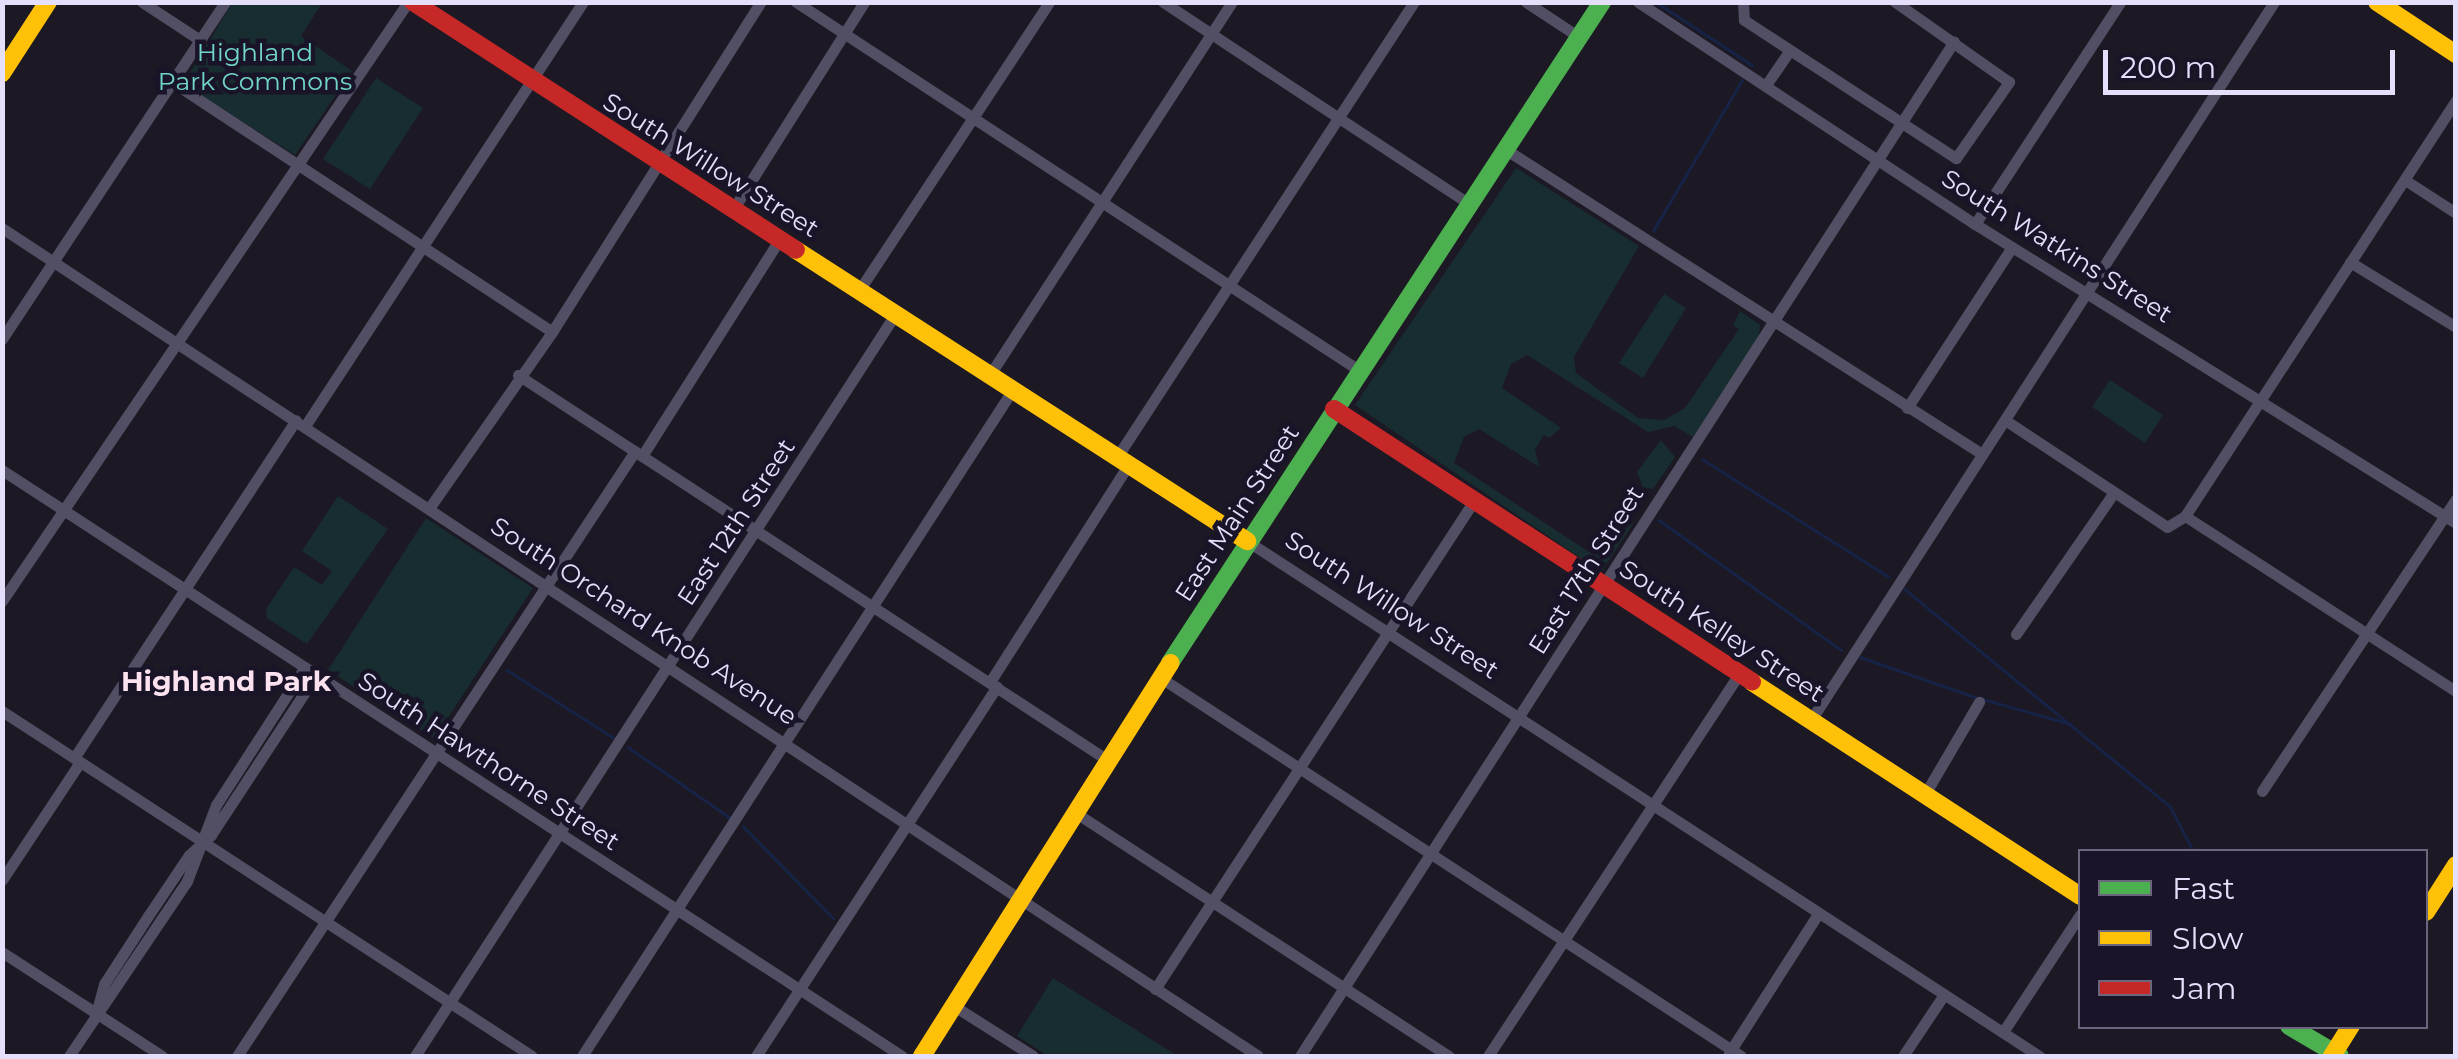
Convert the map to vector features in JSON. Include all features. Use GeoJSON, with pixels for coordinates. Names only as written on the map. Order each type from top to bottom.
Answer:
{"type":"FeatureCollection","features":[{"type":"Feature","properties":{"kind":"main road","name":"South Willow Street"},"geometry":{"type":"LineString","coordinates":[[411,2],[1247,541]]}},
{"type":"Feature","properties":{"kind":"main road","name":"East Main Street"},"geometry":{"type":"LineString","coordinates":[[922,1056],[1247,541],[1602,2]]}},
{"type":"Feature","properties":{"kind":"main road"},"geometry":{"type":"LineString","coordinates":[[2376,2],[2456,54]]}},
{"type":"Feature","properties":{"kind":"main road"},"geometry":{"type":"LineString","coordinates":[[2,74],[48,3]]}},
{"type":"Feature","properties":{"kind":"main road","name":"South Kelley Street"},"geometry":{"type":"LineString","coordinates":[[1334,409],[1742,670],[1811,720],[2078,895]]}},
{"type":"Feature","properties":{"kind":"main road"},"geometry":{"type":"LineString","coordinates":[[2428,909],[2456,866]]}},
{"type":"Feature","properties":{"kind":"main road"},"geometry":{"type":"LineString","coordinates":[[2294,1029],[2335,1055],[2349,1029]]}},
{"type":"Feature","properties":{"kind":"street"},"geometry":{"type":"LineString","coordinates":[[142,2],[200,40]]}},
{"type":"Feature","properties":{"kind":"street"},"geometry":{"type":"LineString","coordinates":[[2,340],[225,2]]}},
{"type":"Feature","properties":{"kind":"street"},"geometry":{"type":"LineString","coordinates":[[2,602],[411,2]]}},
{"type":"Feature","properties":{"kind":"street"},"geometry":{"type":"LineString","coordinates":[[2,880],[184,589],[423,247],[583,2]]}},
{"type":"Feature","properties":{"kind":"street"},"geometry":{"type":"LineString","coordinates":[[430,507],[518,375],[552,332],[761,2]]}},
{"type":"Feature","properties":{"kind":"street"},"geometry":{"type":"LineString","coordinates":[[796,2],[1360,371]]}},
{"type":"Feature","properties":{"kind":"street"},"geometry":{"type":"LineString","coordinates":[[734,208],[864,2]]}},
{"type":"Feature","properties":{"kind":"street"},"geometry":{"type":"LineString","coordinates":[[860,289],[1049,2]]}},
{"type":"Feature","properties":{"kind":"street"},"geometry":{"type":"LineString","coordinates":[[1163,2],[1469,204]]}},
{"type":"Feature","properties":{"kind":"street"},"geometry":{"type":"LineString","coordinates":[[991,373],[1099,200],[1232,2]]}},
{"type":"Feature","properties":{"kind":"street"},"geometry":{"type":"LineString","coordinates":[[756,1056],[909,822],[1229,285],[1414,2]]}},
{"type":"Feature","properties":{"kind":"street"},"geometry":{"type":"LineString","coordinates":[[1526,2],[1579,37]]}},
{"type":"Feature","properties":{"kind":"street","name":"South Watkins Street"},"geometry":{"type":"LineString","coordinates":[[1638,2],[2012,248],[2261,397],[2450,520]]}},
{"type":"Feature","properties":{"kind":"street"},"geometry":{"type":"LineString","coordinates":[[1743,2],[1744,20],[1956,158],[1966,153],[2009,82],[1895,2]]}},
{"type":"Feature","properties":{"kind":"street"},"geometry":{"type":"LineString","coordinates":[[1975,224],[2120,2]]}},
{"type":"Feature","properties":{"kind":"street"},"geometry":{"type":"LineString","coordinates":[[1811,720],[2274,2]]}},
{"type":"Feature","properties":{"kind":"street","name":"East 17th Street"},"geometry":{"type":"LineString","coordinates":[[1300,1056],[1954,41]]}},
{"type":"Feature","properties":{"kind":"street"},"geometry":{"type":"LineString","coordinates":[[1766,85],[1790,50]]}},
{"type":"Feature","properties":{"kind":"street"},"geometry":{"type":"LineString","coordinates":[[172,82],[552,332]]}},
{"type":"Feature","properties":{"kind":"street"},"geometry":{"type":"LineString","coordinates":[[2004,420],[2167,528],[2185,516],[2456,100]]}},
{"type":"Feature","properties":{"kind":"street"},"geometry":{"type":"LineString","coordinates":[[1505,149],[1982,454]]}},
{"type":"Feature","properties":{"kind":"street"},"geometry":{"type":"LineString","coordinates":[[2405,180],[2456,213]]}},
{"type":"Feature","properties":{"kind":"street","name":"South Orchard Knob Avenue"},"geometry":{"type":"LineString","coordinates":[[2,228],[788,742],[1258,1056]]}},
{"type":"Feature","properties":{"kind":"street"},"geometry":{"type":"LineString","coordinates":[[236,1056],[780,237]]}},
{"type":"Feature","properties":{"kind":"street"},"geometry":{"type":"LineString","coordinates":[[1907,408],[2012,248]]}},
{"type":"Feature","properties":{"kind":"street"},"geometry":{"type":"LineString","coordinates":[[2350,262],[2456,327]]}},
{"type":"Feature","properties":{"kind":"street","name":"East 12th Street"},"geometry":{"type":"LineString","coordinates":[[415,1056],[562,835],[896,314]]}},
{"type":"Feature","properties":{"kind":"street"},"geometry":{"type":"LineString","coordinates":[[518,375],[1109,761]]}},
{"type":"Feature","properties":{"kind":"street"},"geometry":{"type":"LineString","coordinates":[[582,1056],[1013,389]]}},
{"type":"Feature","properties":{"kind":"street","name":"South Hawthorne Street"},"geometry":{"type":"LineString","coordinates":[[2,470],[902,1056]]}},
{"type":"Feature","properties":{"kind":"street"},"geometry":{"type":"LineString","coordinates":[[2016,634],[2113,494]]}},
{"type":"Feature","properties":{"kind":"street"},"geometry":{"type":"LineString","coordinates":[[1155,989],[1475,498]]}},
{"type":"Feature","properties":{"kind":"street"},"geometry":{"type":"LineString","coordinates":[[2262,791],[2366,634],[2450,520],[2456,499]]}},
{"type":"Feature","properties":{"kind":"street"},"geometry":{"type":"LineString","coordinates":[[2185,516],[2456,691]]}},
{"type":"Feature","properties":{"kind":"street","name":"South Willow Street"},"geometry":{"type":"LineString","coordinates":[[1247,541],[2039,1056]]}},
{"type":"Feature","properties":{"kind":"street"},"geometry":{"type":"LineString","coordinates":[[1488,1056],[1742,670]]}},
{"type":"Feature","properties":{"kind":"street"},"geometry":{"type":"LineString","coordinates":[[69,1056],[188,881],[216,804],[310,671]]}},
{"type":"Feature","properties":{"kind":"street"},"geometry":{"type":"LineString","coordinates":[[1161,678],[1733,1054],[1818,914]]}},
{"type":"Feature","properties":{"kind":"street"},"geometry":{"type":"LineString","coordinates":[[1925,794],[1979,702]]}},
{"type":"Feature","properties":{"kind":"street"},"geometry":{"type":"LineString","coordinates":[[2,711],[532,1056]]}},
{"type":"Feature","properties":{"kind":"street"},"geometry":{"type":"LineString","coordinates":[[1076,813],[1449,1056]]}},
{"type":"Feature","properties":{"kind":"street"},"geometry":{"type":"LineString","coordinates":[[2002,1032],[2078,918]]}},
{"type":"Feature","properties":{"kind":"street"},"geometry":{"type":"LineString","coordinates":[[2,952],[162,1056]]}},
{"type":"Feature","properties":{"kind":"street"},"geometry":{"type":"LineString","coordinates":[[1903,1056],[1942,996]]}},
{"type":"Feature","properties":{"kind":"street"},"geometry":{"type":"LineString","coordinates":[[954,1006],[1033,1056]]}},
{"type":"Feature","properties":{"kind":"green space","name":"Highland Park Commons"},"geometry":{"type":"Polygon","coordinates":[[[232,3],[322,3],[301,36],[352,71],[295,155],[183,84],[232,3]]]}},
{"type":"Feature","properties":{"kind":"green space"},"geometry":{"type":"Polygon","coordinates":[[[376,78],[423,108],[370,189],[323,159],[376,78]]]}},
{"type":"Feature","properties":{"kind":"green space"},"geometry":{"type":"Polygon","coordinates":[[[1516,168],[1639,246],[1574,357],[1576,373],[1638,418],[1664,420],[1685,408],[1739,329],[1733,325],[1740,311],[1760,325],[1759,337],[1693,437],[1674,426],[1648,432],[1527,355],[1511,364],[1502,388],[1561,428],[1549,438],[1544,435],[1535,449],[1539,467],[1479,429],[1464,437],[1454,463],[1595,556],[1611,530],[1618,535],[1635,521],[1601,572],[1355,405],[1516,168]]]}},
{"type":"Feature","properties":{"kind":"green space"},"geometry":{"type":"Polygon","coordinates":[[[1664,294],[1686,308],[1643,378],[1619,363],[1664,294]]]}},
{"type":"Feature","properties":{"kind":"green space"},"geometry":{"type":"Polygon","coordinates":[[[2110,380],[2163,415],[2145,443],[2092,407],[2110,380]]]}},
{"type":"Feature","properties":{"kind":"green space"},"geometry":{"type":"Polygon","coordinates":[[[1661,440],[1675,457],[1653,489],[1643,487],[1637,472],[1661,440]]]}},
{"type":"Feature","properties":{"kind":"green space"},"geometry":{"type":"Polygon","coordinates":[[[338,496],[388,529],[307,644],[267,618],[266,609],[294,567],[322,585],[332,571],[302,551],[338,496]]]}},
{"type":"Feature","properties":{"kind":"green space"},"geometry":{"type":"Polygon","coordinates":[[[426,518],[533,588],[434,739],[328,670],[426,518]]]}},
{"type":"Feature","properties":{"kind":"green space"},"geometry":{"type":"Polygon","coordinates":[[[1053,978],[1178,1056],[1048,1056],[1017,1036],[1053,978]]]}},
{"type":"Feature","properties":{"kind":"waterway"},"geometry":{"type":"LineString","coordinates":[[1656,2],[1752,65]]}},
{"type":"Feature","properties":{"kind":"waterway"},"geometry":{"type":"LineString","coordinates":[[1653,231],[1742,80]]}},
{"type":"Feature","properties":{"kind":"waterway"},"geometry":{"type":"LineString","coordinates":[[1702,459],[1888,576]]}},
{"type":"Feature","properties":{"kind":"waterway"},"geometry":{"type":"LineString","coordinates":[[1659,520],[1841,650]]}},
{"type":"Feature","properties":{"kind":"waterway"},"geometry":{"type":"LineString","coordinates":[[1901,586],[2170,806],[2192,849]]}},
{"type":"Feature","properties":{"kind":"waterway"},"geometry":{"type":"LineString","coordinates":[[1860,657],[1975,697]]}},
{"type":"Feature","properties":{"kind":"waterway"},"geometry":{"type":"LineString","coordinates":[[507,670],[614,738]]}},
{"type":"Feature","properties":{"kind":"waterway"},"geometry":{"type":"LineString","coordinates":[[1983,699],[2071,724]]}},
{"type":"Feature","properties":{"kind":"waterway"},"geometry":{"type":"LineString","coordinates":[[628,747],[729,817]]}},
{"type":"Feature","properties":{"kind":"waterway"},"geometry":{"type":"LineString","coordinates":[[743,826],[833,918]]}},
{"type":"Feature","properties":{"kind":"traffic: fast"},"geometry":{"type":"LineString","coordinates":[[1170,663],[1602,2]]}},
{"type":"Feature","properties":{"kind":"traffic: fast"},"geometry":{"type":"LineString","coordinates":[[2294,1029],[2340,1056]]}},
{"type":"Feature","properties":{"kind":"traffic: slow"},"geometry":{"type":"LineString","coordinates":[[2,73],[48,2]]}},
{"type":"Feature","properties":{"kind":"traffic: slow"},"geometry":{"type":"LineString","coordinates":[[2377,2],[2456,54]]}},
{"type":"Feature","properties":{"kind":"traffic: slow"},"geometry":{"type":"LineString","coordinates":[[796,250],[1247,541]]}},
{"type":"Feature","properties":{"kind":"traffic: slow"},"geometry":{"type":"LineString","coordinates":[[922,1056],[1170,663]]}},
{"type":"Feature","properties":{"kind":"traffic: slow"},"geometry":{"type":"LineString","coordinates":[[1752,682],[2078,895]]}},
{"type":"Feature","properties":{"kind":"traffic: slow"},"geometry":{"type":"LineString","coordinates":[[2428,909],[2456,865]]}},
{"type":"Feature","properties":{"kind":"traffic: slow"},"geometry":{"type":"LineString","coordinates":[[2332,1056],[2349,1029]]}},
{"type":"Feature","properties":{"kind":"traffic: jam"},"geometry":{"type":"LineString","coordinates":[[413,2],[796,250]]}},
{"type":"Feature","properties":{"kind":"traffic: jam"},"geometry":{"type":"LineString","coordinates":[[1334,409],[1752,682]]}},
{"type":"Feature","properties":{"kind":"district","name":"Highland Park"},"geometry":{"type":"Point","coordinates":[226,681]}}]}
